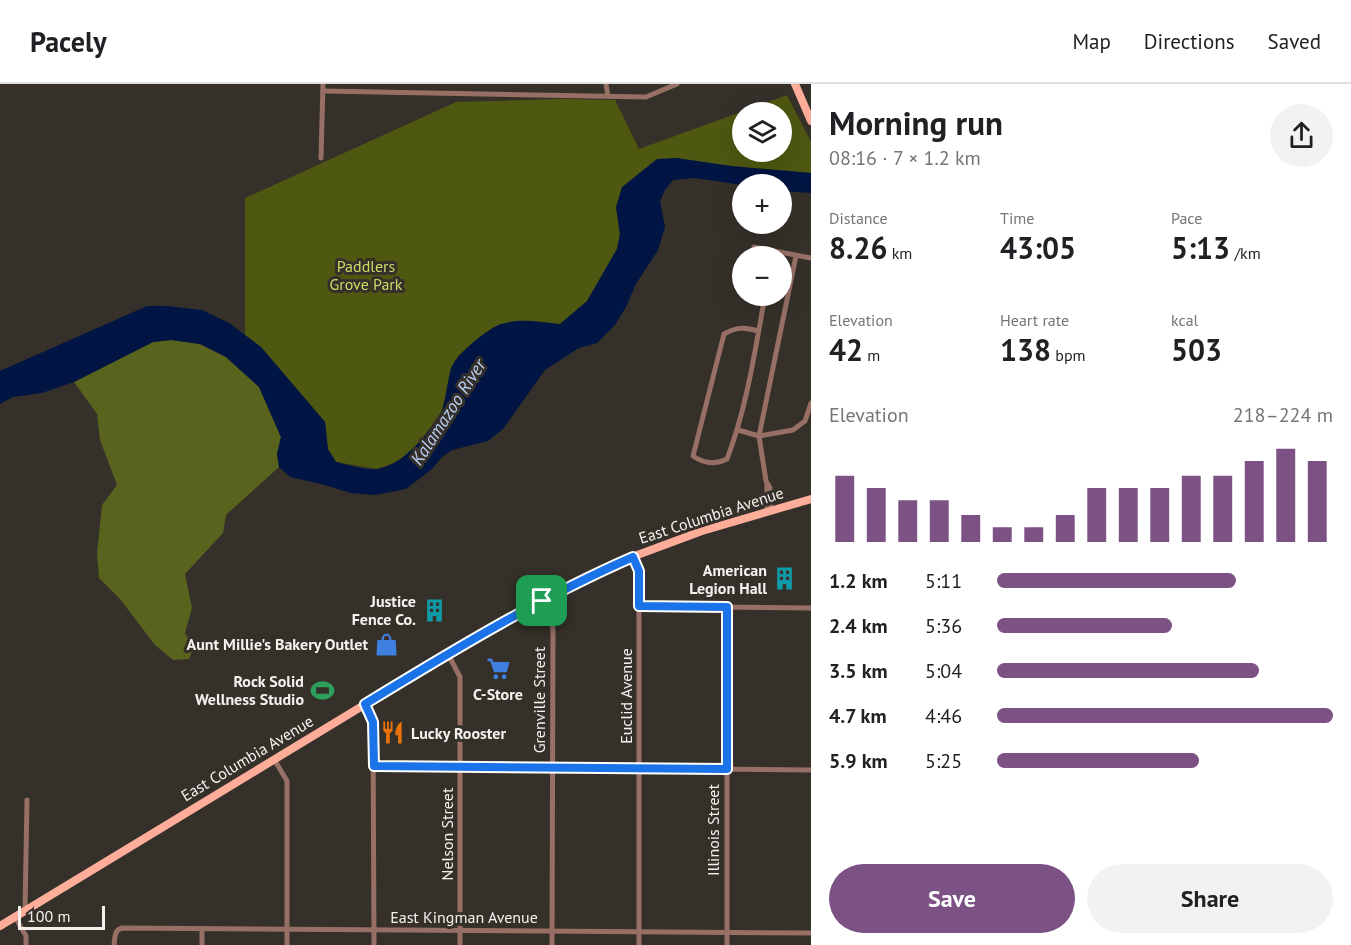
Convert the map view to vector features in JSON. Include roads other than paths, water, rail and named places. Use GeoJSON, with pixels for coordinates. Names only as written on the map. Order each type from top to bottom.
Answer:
{"type":"FeatureCollection","features":[{"type":"Feature","properties":{"kind":"main road"},"geometry":{"type":"LineString","coordinates":[[795,84],[811,121]]}},
{"type":"Feature","properties":{"kind":"main road","name":"East Columbia Avenue"},"geometry":{"type":"LineString","coordinates":[[0,926],[448,654],[585,578],[702,531],[811,499]]}},
{"type":"Feature","properties":{"kind":"street"},"geometry":{"type":"LineString","coordinates":[[464,84],[464,93]]}},
{"type":"Feature","properties":{"kind":"street"},"geometry":{"type":"LineString","coordinates":[[606,84],[608,96]]}},
{"type":"Feature","properties":{"kind":"street"},"geometry":{"type":"LineString","coordinates":[[321,158],[323,87],[646,97],[677,84]]}},
{"type":"Feature","properties":{"kind":"street"},"geometry":{"type":"LineString","coordinates":[[792,256],[811,258]]}},
{"type":"Feature","properties":{"kind":"street"},"geometry":{"type":"LineString","coordinates":[[769,510],[770,488],[767,484],[759,436],[796,256]]}},
{"type":"Feature","properties":{"kind":"street"},"geometry":{"type":"LineString","coordinates":[[759,331],[741,327],[724,334],[693,456],[699,461],[711,463],[727,459],[738,430],[759,331],[763,306]]}},
{"type":"Feature","properties":{"kind":"street"},"geometry":{"type":"LineString","coordinates":[[738,430],[759,436],[793,430],[805,421],[811,403]]}},
{"type":"Feature","properties":{"kind":"street","name":"Euclid Avenue"},"geometry":{"type":"LineString","coordinates":[[633,557],[639,571],[639,945]]}},
{"type":"Feature","properties":{"kind":"street","name":"Grenville Street"},"geometry":{"type":"LineString","coordinates":[[542,601],[552,622],[553,631],[552,945]]}},
{"type":"Feature","properties":{"kind":"street"},"geometry":{"type":"LineString","coordinates":[[639,606],[811,608]]}},
{"type":"Feature","properties":{"kind":"street","name":"Illinois Street"},"geometry":{"type":"LineString","coordinates":[[727,607],[727,945]]}},
{"type":"Feature","properties":{"kind":"street","name":"Nelson Street"},"geometry":{"type":"LineString","coordinates":[[448,654],[460,676],[460,945]]}},
{"type":"Feature","properties":{"kind":"street"},"geometry":{"type":"LineString","coordinates":[[365,704],[373,722],[374,945]]}},
{"type":"Feature","properties":{"kind":"street"},"geometry":{"type":"LineString","coordinates":[[274,759],[287,781],[287,945]]}},
{"type":"Feature","properties":{"kind":"street"},"geometry":{"type":"LineString","coordinates":[[374,766],[811,770]]}},
{"type":"Feature","properties":{"kind":"street"},"geometry":{"type":"LineString","coordinates":[[25,911],[27,800]]}},
{"type":"Feature","properties":{"kind":"street"},"geometry":{"type":"LineString","coordinates":[[15,917],[26,936],[26,945]]}},
{"type":"Feature","properties":{"kind":"street","name":"East Kingman Avenue"},"geometry":{"type":"LineString","coordinates":[[114,945],[117,930],[122,928],[811,933]]}},
{"type":"Feature","properties":{"kind":"street"},"geometry":{"type":"LineString","coordinates":[[202,929],[202,945]]}},
{"type":"Feature","properties":{"kind":"water","name":"Kalamazoo River"},"geometry":{"type":"Polygon","coordinates":[[[676,158],[731,166],[811,173],[811,193],[792,192],[792,174],[732,174],[732,184],[695,178],[673,180],[660,201],[665,227],[658,250],[636,284],[615,325],[597,343],[579,348],[545,370],[503,429],[488,441],[452,450],[406,489],[375,495],[351,493],[290,477],[279,467],[277,454],[281,437],[259,387],[226,357],[200,344],[171,340],[153,342],[74,382],[42,393],[13,397],[0,404],[0,371],[147,306],[202,310],[229,323],[261,347],[325,422],[328,449],[336,462],[366,469],[385,467],[415,447],[432,428],[442,410],[451,369],[472,343],[495,327],[508,322],[530,321],[560,324],[587,301],[617,249],[620,234],[616,207],[622,187],[657,159],[676,158]]]}},
{"type":"Feature","properties":{"kind":"place","name":"American Legion Hall"},"geometry":{"type":"Point","coordinates":[785,579]}},
{"type":"Feature","properties":{"kind":"place","name":"Justice Fence Co."},"geometry":{"type":"Point","coordinates":[434,610]}},
{"type":"Feature","properties":{"kind":"place","name":"Aunt Millie's Bakery Outlet"},"geometry":{"type":"Point","coordinates":[386,644]}},
{"type":"Feature","properties":{"kind":"place","name":"C-Store"},"geometry":{"type":"Point","coordinates":[498,669]}},
{"type":"Feature","properties":{"kind":"place","name":"Rock Solid Wellness Studio"},"geometry":{"type":"Point","coordinates":[322,690]}},
{"type":"Feature","properties":{"kind":"place","name":"Lucky Rooster"},"geometry":{"type":"Point","coordinates":[393,733]}},
{"type":"Feature","properties":{"kind":"park label","name":"Paddlers Grove Park"},"geometry":{"type":"Point","coordinates":[366,275]}}]}
